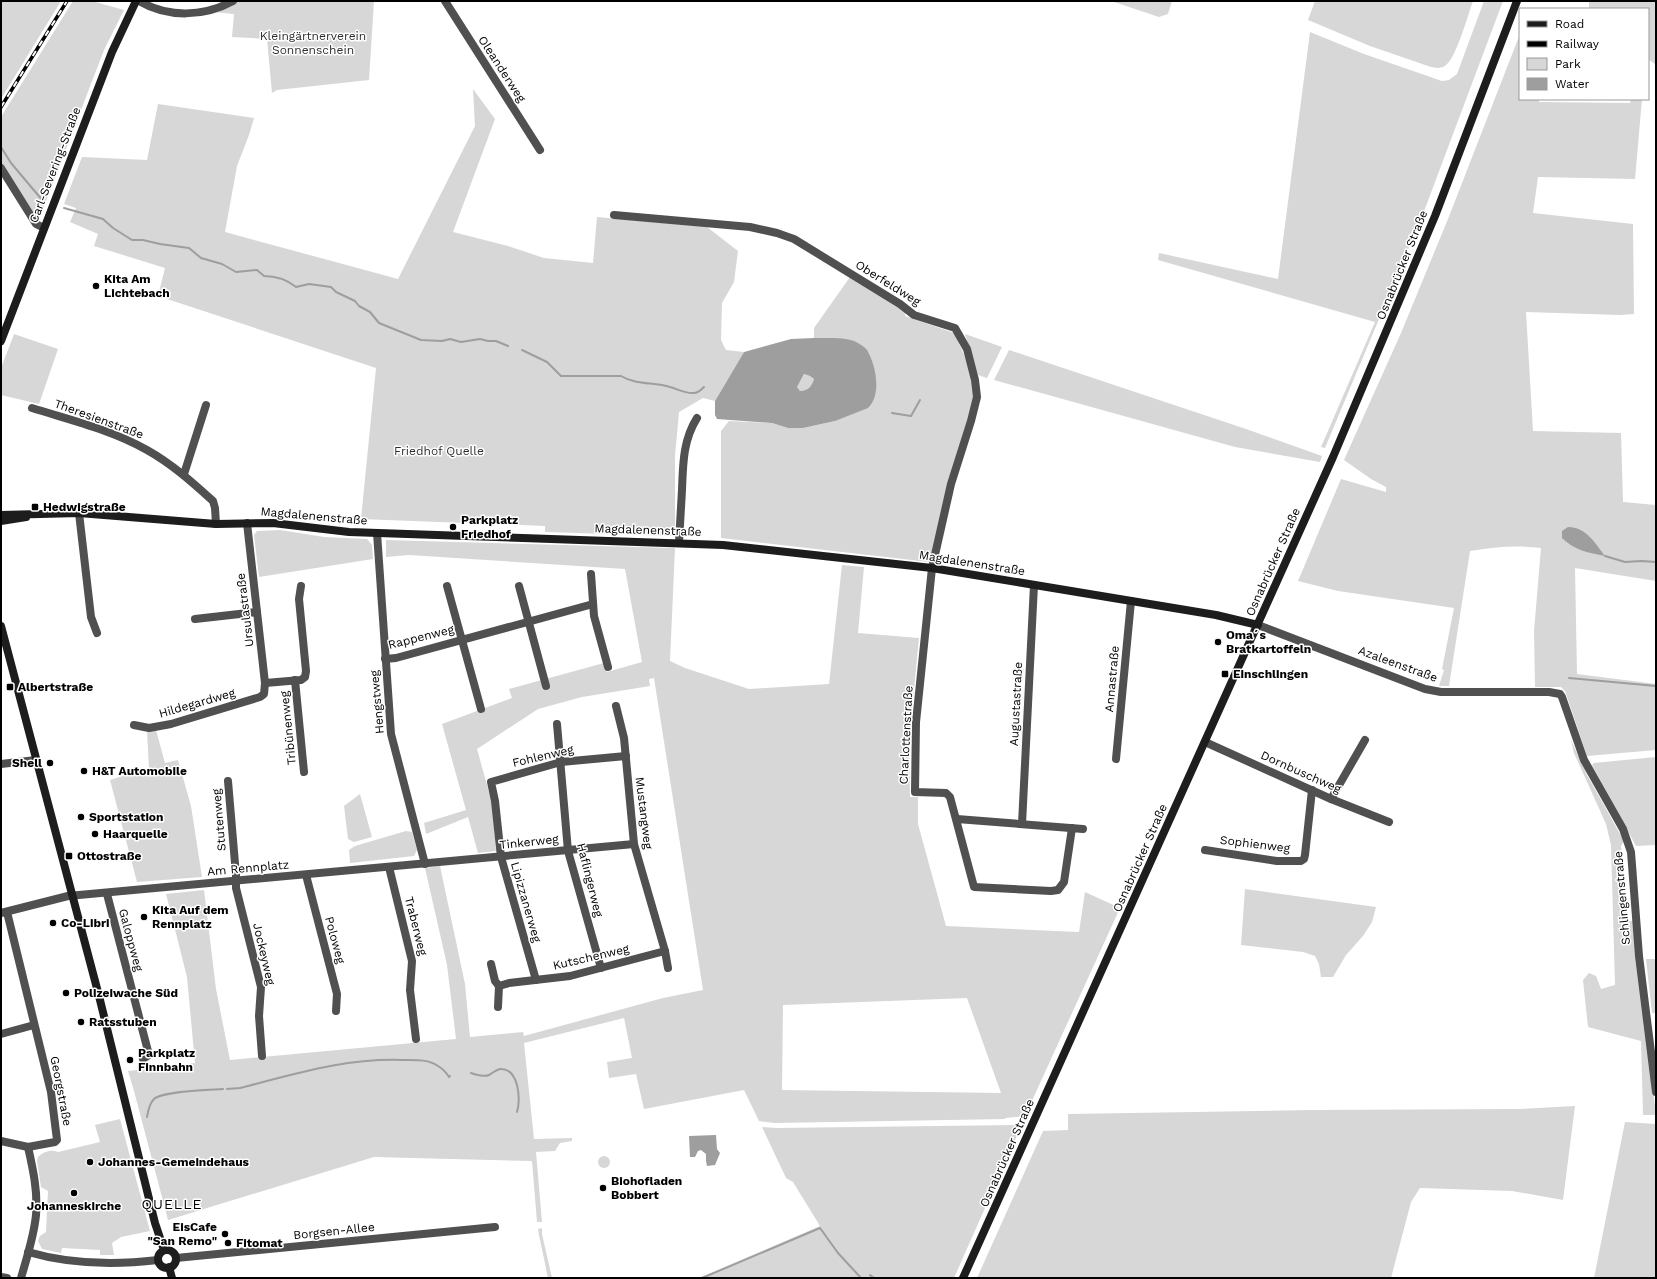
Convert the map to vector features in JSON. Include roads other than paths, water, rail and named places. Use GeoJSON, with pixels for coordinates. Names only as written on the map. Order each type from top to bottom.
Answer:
{"type":"FeatureCollection","features":[{"type":"Feature","properties":{"kind":"street"},"geometry":{"type":"LineString","coordinates":[[138,1],[152,8],[167,12],[190,14],[215,9],[233,1]]}},
{"type":"Feature","properties":{"kind":"street","name":"Carl-Severing-Straße"},"geometry":{"type":"LineString","coordinates":[[1,341],[112,52],[138,1]]}},
{"type":"Feature","properties":{"kind":"street","name":"Oleanderweg"},"geometry":{"type":"LineString","coordinates":[[445,1],[540,150]]}},
{"type":"Feature","properties":{"kind":"street","name":"Osnabrücker Straße"},"geometry":{"type":"LineString","coordinates":[[964,1278],[1333,457],[1426,237],[1517,6]]}},
{"type":"Feature","properties":{"kind":"street"},"geometry":{"type":"LineString","coordinates":[[1,168],[36,224],[44,228]]}},
{"type":"Feature","properties":{"kind":"street","name":"Oberfeldweg"},"geometry":{"type":"LineString","coordinates":[[614,215],[750,227],[777,233],[794,239],[914,314],[955,328],[967,349],[976,380],[977,397],[969,428],[950,484],[932,568]]}},
{"type":"Feature","properties":{"kind":"street"},"geometry":{"type":"LineString","coordinates":[[184,474],[206,405]]}},
{"type":"Feature","properties":{"kind":"street","name":"Theresienstraße"},"geometry":{"type":"LineString","coordinates":[[32,408],[112,434],[152,453],[184,474],[212,501],[215,508],[216,524]]}},
{"type":"Feature","properties":{"kind":"street"},"geometry":{"type":"LineString","coordinates":[[679,542],[686,441],[697,418]]}},
{"type":"Feature","properties":{"kind":"street","name":"Magdalenenstraße"},"geometry":{"type":"LineString","coordinates":[[1,514],[22,513],[33,515]]}},
{"type":"Feature","properties":{"kind":"street"},"geometry":{"type":"LineString","coordinates":[[80,513],[91,617],[97,633]]}},
{"type":"Feature","properties":{"kind":"street","name":"Magdalenenstraße"},"geometry":{"type":"LineString","coordinates":[[1,521],[33,515],[80,513],[216,524],[273,522],[339,532],[679,542],[723,545],[932,568],[1216,615],[1258,625]]}},
{"type":"Feature","properties":{"kind":"street","name":"Ursulastraße"},"geometry":{"type":"LineString","coordinates":[[247,523],[265,683],[264,694]]}},
{"type":"Feature","properties":{"kind":"street","name":"Hengstweg"},"geometry":{"type":"LineString","coordinates":[[376,533],[391,734],[425,864]]}},
{"type":"Feature","properties":{"kind":"street","name":"Charlottenstraße"},"geometry":{"type":"LineString","coordinates":[[932,568],[916,734],[915,792],[946,793],[950,797],[974,887],[1051,891],[1058,890],[1064,882],[1072,828]]}},
{"type":"Feature","properties":{"kind":"street"},"geometry":{"type":"LineString","coordinates":[[591,574],[594,616],[608,667]]}},
{"type":"Feature","properties":{"kind":"street","name":"Augustastraße"},"geometry":{"type":"LineString","coordinates":[[1022,824],[1034,585]]}},
{"type":"Feature","properties":{"kind":"street","name":"Tribünenweg"},"geometry":{"type":"LineString","coordinates":[[265,683],[301,680],[305,677],[306,672],[299,599],[301,586]]}},
{"type":"Feature","properties":{"kind":"street","name":"Rappenweg"},"geometry":{"type":"LineString","coordinates":[[447,586],[481,709]]}},
{"type":"Feature","properties":{"kind":"street"},"geometry":{"type":"LineString","coordinates":[[518,586],[546,686]]}},
{"type":"Feature","properties":{"kind":"street","name":"Annastraße"},"geometry":{"type":"LineString","coordinates":[[1116,759],[1131,601]]}},
{"type":"Feature","properties":{"kind":"street","name":"Rappenweg"},"geometry":{"type":"LineString","coordinates":[[385,659],[396,658],[593,604]]}},
{"type":"Feature","properties":{"kind":"street"},"geometry":{"type":"LineString","coordinates":[[195,619],[257,612]]}},
{"type":"Feature","properties":{"kind":"street","name":"Azaleenstraße"},"geometry":{"type":"LineString","coordinates":[[1258,625],[1425,689],[1441,692],[1549,692],[1560,694]]}},
{"type":"Feature","properties":{"kind":"street"},"geometry":{"type":"LineString","coordinates":[[1,626],[72,896],[155,1223],[164,1250]]}},
{"type":"Feature","properties":{"kind":"street","name":"Tribünenweg"},"geometry":{"type":"LineString","coordinates":[[295,680],[304,772]]}},
{"type":"Feature","properties":{"kind":"street","name":"Hildegardweg"},"geometry":{"type":"LineString","coordinates":[[134,725],[149,728],[171,724],[260,697],[264,694]]}},
{"type":"Feature","properties":{"kind":"street","name":"Schlingenstraße"},"geometry":{"type":"LineString","coordinates":[[1560,694],[1584,760],[1623,829],[1631,852],[1639,956],[1656,1092]]}},
{"type":"Feature","properties":{"kind":"street","name":"Mustangweg"},"geometry":{"type":"LineString","coordinates":[[616,706],[624,738],[634,844],[665,951],[668,968]]}},
{"type":"Feature","properties":{"kind":"street","name":"Haflingerweg"},"geometry":{"type":"LineString","coordinates":[[557,724],[568,850],[601,968]]}},
{"type":"Feature","properties":{"kind":"street"},"geometry":{"type":"LineString","coordinates":[[1331,799],[1365,740]]}},
{"type":"Feature","properties":{"kind":"street","name":"Dornbuschweg"},"geometry":{"type":"LineString","coordinates":[[1205,742],[1331,799],[1389,822]]}},
{"type":"Feature","properties":{"kind":"street","name":"Fohlenweg"},"geometry":{"type":"LineString","coordinates":[[491,782],[561,762],[626,756]]}},
{"type":"Feature","properties":{"kind":"street"},"geometry":{"type":"LineString","coordinates":[[1,764],[36,760]]}},
{"type":"Feature","properties":{"kind":"street","name":"Stutenweg"},"geometry":{"type":"LineString","coordinates":[[228,781],[236,882]]}},
{"type":"Feature","properties":{"kind":"street","name":"Lipizzanerweg"},"geometry":{"type":"LineString","coordinates":[[491,782],[495,801],[501,857],[536,980]]}},
{"type":"Feature","properties":{"kind":"street","name":"Sophienweg"},"geometry":{"type":"LineString","coordinates":[[1205,850],[1277,861],[1300,861],[1304,859],[1312,790]]}},
{"type":"Feature","properties":{"kind":"street"},"geometry":{"type":"LineString","coordinates":[[957,819],[1083,829]]}},
{"type":"Feature","properties":{"kind":"street","name":"Tinkerweg"},"geometry":{"type":"LineString","coordinates":[[425,864],[634,844]]}},
{"type":"Feature","properties":{"kind":"street","name":"Am Rennplatz"},"geometry":{"type":"LineString","coordinates":[[72,896],[425,864]]}},
{"type":"Feature","properties":{"kind":"street","name":"Traberweg"},"geometry":{"type":"LineString","coordinates":[[389,867],[412,961],[413,970],[410,982],[416,1039]]}},
{"type":"Feature","properties":{"kind":"street","name":"Poloweg"},"geometry":{"type":"LineString","coordinates":[[306,875],[337,994],[336,1012]]}},
{"type":"Feature","properties":{"kind":"street","name":"Jockeyweg"},"geometry":{"type":"LineString","coordinates":[[236,882],[236,888],[261,987],[259,1016],[262,1056]]}},
{"type":"Feature","properties":{"kind":"street","name":"Galoppweg"},"geometry":{"type":"LineString","coordinates":[[106,894],[149,1055],[143,1059]]}},
{"type":"Feature","properties":{"kind":"street"},"geometry":{"type":"LineString","coordinates":[[4,912],[72,896]]}},
{"type":"Feature","properties":{"kind":"street","name":"Georgstraße"},"geometry":{"type":"LineString","coordinates":[[4,912],[51,1092],[57,1140],[56,1142],[28,1147]]}},
{"type":"Feature","properties":{"kind":"street","name":"Kutschenweg"},"geometry":{"type":"LineString","coordinates":[[499,986],[509,983],[570,976],[665,951]]}},
{"type":"Feature","properties":{"kind":"street"},"geometry":{"type":"LineString","coordinates":[[491,964],[499,986],[497,998],[498,1008]]}},
{"type":"Feature","properties":{"kind":"street"},"geometry":{"type":"LineString","coordinates":[[1,1034],[34,1025]]}},
{"type":"Feature","properties":{"kind":"street"},"geometry":{"type":"LineString","coordinates":[[1,1141],[28,1147],[36,1200],[34,1228],[21,1278]]}},
{"type":"Feature","properties":{"kind":"street","name":"Borgsen-Allee"},"geometry":{"type":"LineString","coordinates":[[176,1258],[495,1227]]}},
{"type":"Feature","properties":{"kind":"street"},"geometry":{"type":"LineString","coordinates":[[164,1250],[172,1251],[176,1258],[175,1263],[169,1267],[161,1265],[158,1260],[159,1255],[164,1250]]}},
{"type":"Feature","properties":{"kind":"street"},"geometry":{"type":"LineString","coordinates":[[28,1252],[49,1258],[88,1261],[111,1262],[158,1260]]}},
{"type":"Feature","properties":{"kind":"street"},"geometry":{"type":"LineString","coordinates":[[169,1267],[172,1278]]}},
{"type":"Feature","properties":{"kind":"street"},"geometry":{"type":"LineString","coordinates":[[1,1277],[7,1278]]}},
{"type":"Feature","properties":{"kind":"water"},"geometry":{"type":"Polygon","coordinates":[[[791,339],[846,339],[854,341],[864,347],[867,350],[873,364],[876,380],[875,396],[868,408],[835,421],[803,428],[788,428],[772,423],[717,419],[715,415],[715,401],[744,352],[791,339]],[[804,374],[797,387],[800,391],[811,386],[814,379],[804,374]]]}},
{"type":"Feature","properties":{"kind":"water"},"geometry":{"type":"Polygon","coordinates":[[[1568,527],[1585,533],[1594,541],[1605,556],[1582,550],[1567,542],[1562,538],[1562,531],[1568,527]]]}},
{"type":"Feature","properties":{"kind":"water"},"geometry":{"type":"Polygon","coordinates":[[[716,1135],[717,1149],[720,1153],[715,1165],[707,1166],[706,1154],[701,1150],[698,1151],[695,1157],[690,1157],[689,1136],[716,1135]]]}},
{"type":"Feature","properties":{"kind":"waterway"},"geometry":{"type":"LineString","coordinates":[[1,147],[11,163],[43,201]]}},
{"type":"Feature","properties":{"kind":"waterway"},"geometry":{"type":"LineString","coordinates":[[64,208],[103,219],[113,228],[132,240],[143,240],[189,248],[201,258],[222,264],[236,272],[257,270],[264,276],[281,278],[296,287],[309,284],[331,287],[336,292],[355,301],[359,306],[370,312],[379,323],[421,340],[442,341],[450,339],[461,342],[480,339],[496,341],[508,346]]}},
{"type":"Feature","properties":{"kind":"waterway"},"geometry":{"type":"LineString","coordinates":[[522,350],[547,362],[561,376],[621,376],[633,381],[664,385],[691,393],[698,392],[704,387]]}},
{"type":"Feature","properties":{"kind":"waterway"},"geometry":{"type":"LineString","coordinates":[[892,413],[911,416],[920,400]]}},
{"type":"Feature","properties":{"kind":"waterway"},"geometry":{"type":"LineString","coordinates":[[1605,556],[1625,562],[1656,562]]}},
{"type":"Feature","properties":{"kind":"waterway"},"geometry":{"type":"LineString","coordinates":[[1569,678],[1656,686]]}},
{"type":"Feature","properties":{"kind":"waterway"},"geometry":{"type":"LineString","coordinates":[[227,1089],[240,1088],[300,1072],[340,1064],[382,1060],[426,1061],[438,1066],[449,1077],[450,1076]]}},
{"type":"Feature","properties":{"kind":"waterway"},"geometry":{"type":"LineString","coordinates":[[471,1073],[480,1076],[487,1076],[500,1069],[506,1070],[511,1074],[515,1079],[517,1086],[519,1100],[517,1112]]}},
{"type":"Feature","properties":{"kind":"waterway"},"geometry":{"type":"LineString","coordinates":[[147,1117],[151,1103],[159,1096],[187,1091],[223,1089]]}},
{"type":"Feature","properties":{"kind":"waterway"},"geometry":{"type":"LineString","coordinates":[[702,1278],[820,1228],[838,1253],[861,1278]]}},
{"type":"Feature","properties":{"kind":"waterway"},"geometry":{"type":"LineString","coordinates":[[870,1275],[874,1278]]}},
{"type":"Feature","properties":{"kind":"railway"},"geometry":{"type":"LineString","coordinates":[[1,107],[67,1]]}},
{"type":"Feature","properties":{"kind":"place","name":"Kita Am Lichtebach"},"geometry":{"type":"Point","coordinates":[96,286]}},
{"type":"Feature","properties":{"kind":"place","name":"Hedwigstraße"},"geometry":{"type":"Point","coordinates":[35,507]}},
{"type":"Feature","properties":{"kind":"place","name":"Parkplatz Friedhof"},"geometry":{"type":"Point","coordinates":[453,527]}},
{"type":"Feature","properties":{"kind":"place","name":"Oma´s Bratkartoffeln"},"geometry":{"type":"Point","coordinates":[1218,642]}},
{"type":"Feature","properties":{"kind":"place","name":"Einschlingen"},"geometry":{"type":"Point","coordinates":[1225,674]}},
{"type":"Feature","properties":{"kind":"place","name":"Albertstraße"},"geometry":{"type":"Point","coordinates":[10,687]}},
{"type":"Feature","properties":{"kind":"place","name":"Shell"},"geometry":{"type":"Point","coordinates":[50,763]}},
{"type":"Feature","properties":{"kind":"place","name":"H&T Automobile"},"geometry":{"type":"Point","coordinates":[84,771]}},
{"type":"Feature","properties":{"kind":"place","name":"Sportstation"},"geometry":{"type":"Point","coordinates":[81,817]}},
{"type":"Feature","properties":{"kind":"place","name":"Haarquelle"},"geometry":{"type":"Point","coordinates":[95,834]}},
{"type":"Feature","properties":{"kind":"place","name":"Ottostraße"},"geometry":{"type":"Point","coordinates":[69,856]}},
{"type":"Feature","properties":{"kind":"place","name":"Kita Auf dem Rennplatz"},"geometry":{"type":"Point","coordinates":[144,917]}},
{"type":"Feature","properties":{"kind":"place","name":"Co-Libri"},"geometry":{"type":"Point","coordinates":[53,923]}},
{"type":"Feature","properties":{"kind":"place","name":"Polizeiwache Süd"},"geometry":{"type":"Point","coordinates":[66,993]}},
{"type":"Feature","properties":{"kind":"place","name":"Ratsstuben"},"geometry":{"type":"Point","coordinates":[81,1022]}},
{"type":"Feature","properties":{"kind":"place","name":"Parkplatz Finnbahn"},"geometry":{"type":"Point","coordinates":[130,1060]}},
{"type":"Feature","properties":{"kind":"place","name":"Johannes-Gemeindehaus"},"geometry":{"type":"Point","coordinates":[90,1162]}},
{"type":"Feature","properties":{"kind":"place","name":"Biohofladen Bobbert"},"geometry":{"type":"Point","coordinates":[603,1188]}},
{"type":"Feature","properties":{"kind":"place","name":"Johanneskirche"},"geometry":{"type":"Point","coordinates":[74,1193]}},
{"type":"Feature","properties":{"kind":"place","name":"EisCafe \"San Remo\""},"geometry":{"type":"Point","coordinates":[225,1234]}},
{"type":"Feature","properties":{"kind":"place","name":"Fitomat"},"geometry":{"type":"Point","coordinates":[228,1243]}},
{"type":"Feature","properties":{"kind":"district","name":"QUELLE"},"geometry":{"type":"Point","coordinates":[172,1204]}},
{"type":"Feature","properties":{"kind":"park label","name":"Kleingärtnerverein Sonnenschein"},"geometry":{"type":"Point","coordinates":[313,43]}},
{"type":"Feature","properties":{"kind":"park label","name":"Friedhof Quelle"},"geometry":{"type":"Point","coordinates":[439,451]}}]}
